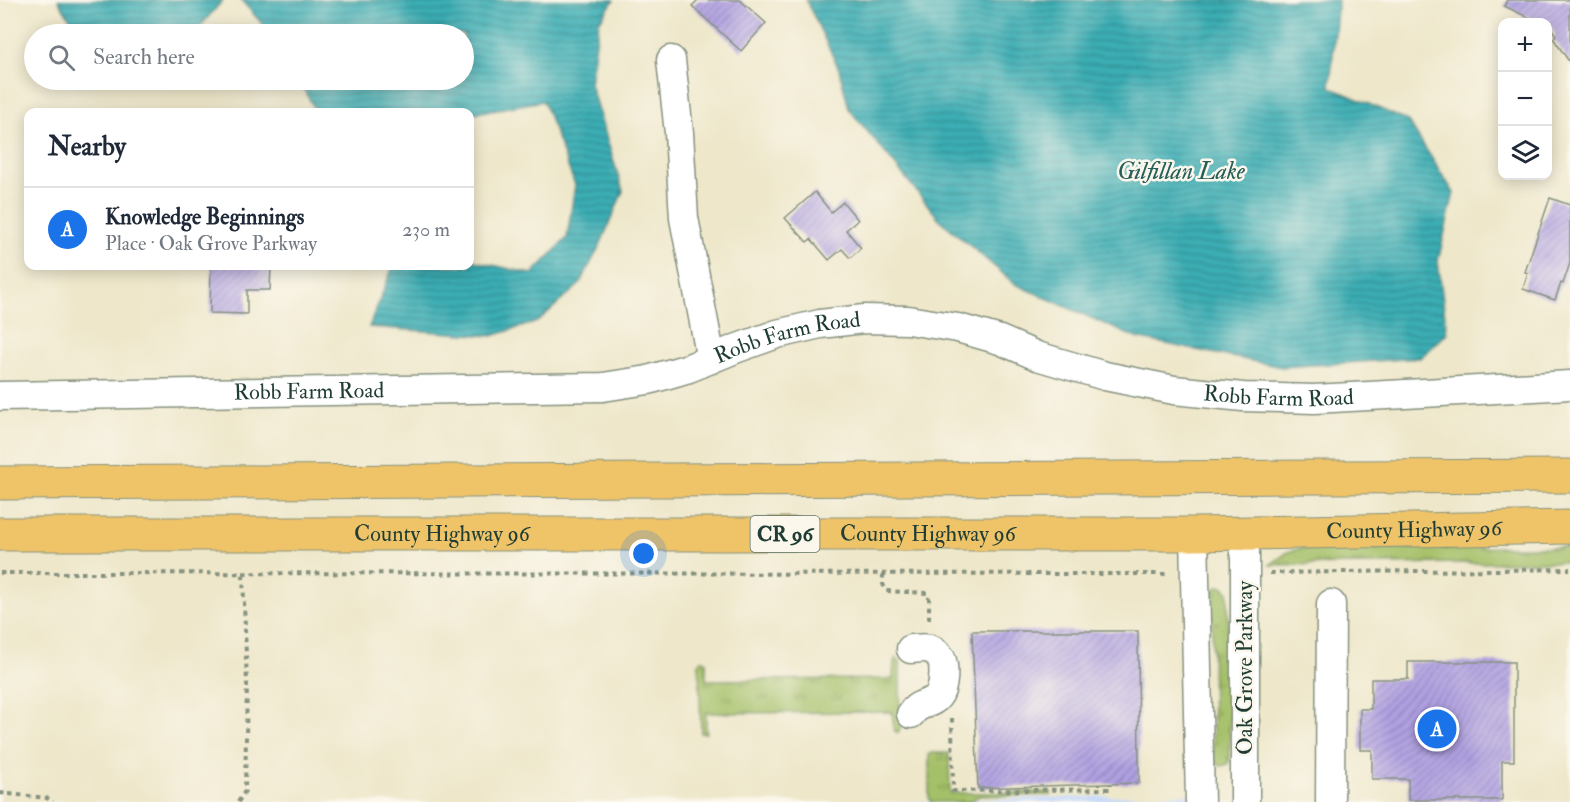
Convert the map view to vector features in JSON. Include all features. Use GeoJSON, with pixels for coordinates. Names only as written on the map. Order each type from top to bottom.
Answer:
{"type":"FeatureCollection","features":[{"type":"Feature","properties":{"kind":"main road"},"geometry":{"type":"LineString","coordinates":[[0,483],[1570,476]]}},
{"type":"Feature","properties":{"kind":"main road","name":"County Highway 96"},"geometry":{"type":"LineString","coordinates":[[0,534],[1194,534],[1570,527]]}},
{"type":"Feature","properties":{"kind":"street"},"geometry":{"type":"LineString","coordinates":[[671,60],[679,133],[684,218],[711,359]]}},
{"type":"Feature","properties":{"kind":"street","name":"Robb Farm Road"},"geometry":{"type":"LineString","coordinates":[[0,396],[603,387],[648,380],[689,368],[777,334],[820,324],[864,319],[908,320],[958,328],[1000,340],[1037,356],[1105,376],[1174,390],[1243,397],[1314,399],[1570,386]]}},
{"type":"Feature","properties":{"kind":"street","name":"Oak Grove Parkway"},"geometry":{"type":"LineString","coordinates":[[1245,533],[1245,802]]}},
{"type":"Feature","properties":{"kind":"street","name":"Oak Grove Parkway"},"geometry":{"type":"LineString","coordinates":[[1194,534],[1200,802]]}},
{"type":"Feature","properties":{"kind":"street"},"geometry":{"type":"LineString","coordinates":[[1330,802],[1331,604]]}},
{"type":"Feature","properties":{"kind":"street"},"geometry":{"type":"LineString","coordinates":[[910,649],[930,649],[939,655],[942,662],[943,684],[935,699],[920,704],[911,714]]}},
{"type":"Feature","properties":{"kind":"path"},"geometry":{"type":"LineString","coordinates":[[1245,574],[1570,569]]}},
{"type":"Feature","properties":{"kind":"path"},"geometry":{"type":"LineString","coordinates":[[0,573],[1195,574]]}},
{"type":"Feature","properties":{"kind":"path"},"geometry":{"type":"LineString","coordinates":[[238,802],[245,791],[247,707],[243,574]]}},
{"type":"Feature","properties":{"kind":"path"},"geometry":{"type":"LineString","coordinates":[[883,574],[886,591],[928,594],[930,629]]}},
{"type":"Feature","properties":{"kind":"path"},"geometry":{"type":"LineString","coordinates":[[952,717],[953,791],[1110,789],[1110,784]]}},
{"type":"Feature","properties":{"kind":"path"},"geometry":{"type":"LineString","coordinates":[[0,793],[47,798],[53,802]]}},
{"type":"Feature","properties":{"kind":"shaded area"},"geometry":{"type":"Polygon","coordinates":[[[1198,794],[1198,802],[893,802],[1198,794]]]}},
{"type":"Feature","properties":{"kind":"green space"},"geometry":{"type":"Polygon","coordinates":[[[1570,547],[1570,562],[1270,565],[1288,552],[1300,548],[1570,547]]]}},
{"type":"Feature","properties":{"kind":"green space"},"geometry":{"type":"Polygon","coordinates":[[[1218,586],[1224,587],[1228,592],[1230,759],[1228,764],[1221,766],[1216,763],[1213,756],[1212,592],[1218,586]]]}},
{"type":"Feature","properties":{"kind":"green space"},"geometry":{"type":"Polygon","coordinates":[[[896,658],[900,661],[900,730],[897,733],[894,730],[892,712],[706,713],[706,733],[701,733],[699,664],[701,660],[706,662],[706,680],[893,679],[896,658]]]}},
{"type":"Feature","properties":{"kind":"green space"},"geometry":{"type":"Polygon","coordinates":[[[949,753],[950,793],[1051,792],[1051,795],[979,796],[969,802],[931,802],[929,755],[949,753]]]}},
{"type":"Feature","properties":{"kind":"water"},"geometry":{"type":"Polygon","coordinates":[[[58,0],[223,0],[202,24],[74,24],[58,0]]]}},
{"type":"Feature","properties":{"kind":"water"},"geometry":{"type":"Polygon","coordinates":[[[241,0],[614,0],[599,22],[590,84],[623,191],[602,241],[580,284],[537,322],[492,336],[369,327],[391,270],[474,270],[474,261],[532,274],[567,238],[575,185],[543,101],[474,113],[474,108],[314,108],[304,90],[474,90],[474,24],[262,24],[241,0]]]}},
{"type":"Feature","properties":{"kind":"water","name":"Gilfillan Lake"},"geometry":{"type":"Polygon","coordinates":[[[806,0],[1338,0],[1330,87],[1408,121],[1454,193],[1438,261],[1447,333],[1420,358],[1282,367],[1136,338],[1015,284],[940,220],[849,109],[839,69],[806,0]]]}},
{"type":"Feature","properties":{"kind":"building"},"geometry":{"type":"Polygon","coordinates":[[[698,0],[740,0],[766,23],[741,51],[692,6],[698,0]]]}},
{"type":"Feature","properties":{"kind":"building"},"geometry":{"type":"Polygon","coordinates":[[[1507,0],[1570,0],[1570,63],[1553,38],[1556,36],[1552,29],[1552,18],[1530,18],[1504,6],[1507,0]]]}},
{"type":"Feature","properties":{"kind":"building"},"geometry":{"type":"Polygon","coordinates":[[[815,192],[831,212],[843,202],[858,220],[846,230],[861,248],[850,258],[842,249],[829,260],[811,239],[807,242],[785,218],[815,192]]]}},
{"type":"Feature","properties":{"kind":"building"},"geometry":{"type":"Polygon","coordinates":[[[1550,198],[1570,205],[1570,263],[1555,300],[1523,289],[1528,273],[1525,272],[1550,198]]]}},
{"type":"Feature","properties":{"kind":"building"},"geometry":{"type":"Polygon","coordinates":[[[211,270],[271,270],[270,290],[247,290],[247,314],[210,313],[211,270]]]}},
{"type":"Feature","properties":{"kind":"building"},"geometry":{"type":"Polygon","coordinates":[[[972,631],[1138,631],[1139,783],[978,788],[972,631]]]}},
{"type":"Feature","properties":{"kind":"building"},"geometry":{"type":"Polygon","coordinates":[[[1408,662],[1514,662],[1514,761],[1502,761],[1502,800],[1408,800],[1408,779],[1372,779],[1372,750],[1360,750],[1360,709],[1371,709],[1371,679],[1408,679],[1408,662]]]}},
{"type":"Feature","properties":{"kind":"place","name":"Knowledge Beginnings"},"geometry":{"type":"Point","coordinates":[1437,729]}}]}
